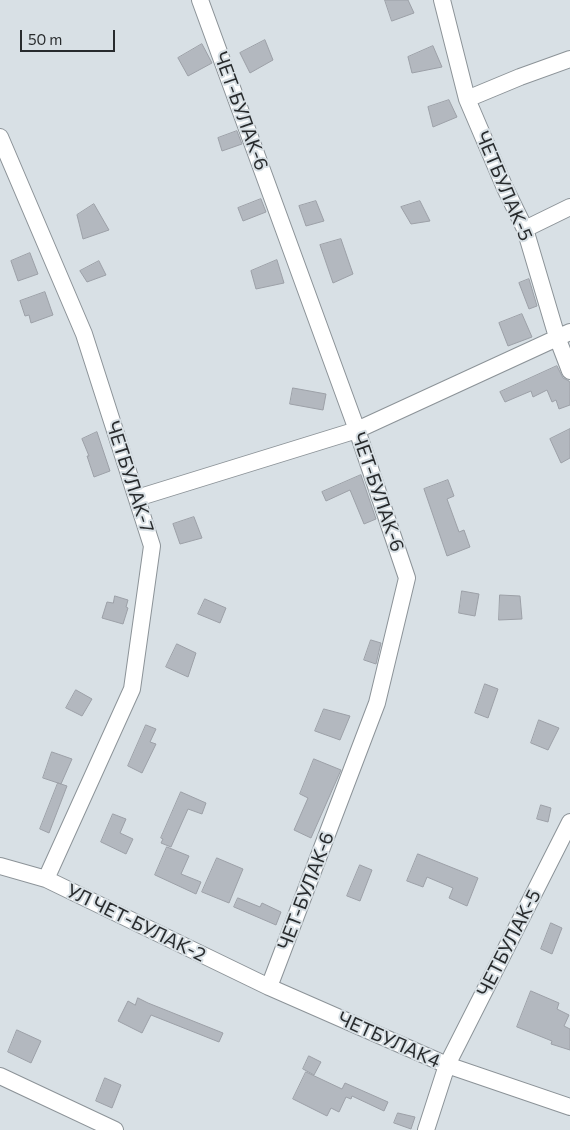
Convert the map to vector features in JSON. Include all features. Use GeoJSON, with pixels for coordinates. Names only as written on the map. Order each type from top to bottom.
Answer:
{"type":"FeatureCollection","features":[{"type":"Feature","properties":{"kind":"street","name":"ЧЕТ-БУЛАК-6"},"geometry":{"type":"LineString","coordinates":[[200,0],[356,430],[407,578],[377,703],[269,987]]}},
{"type":"Feature","properties":{"kind":"street","name":"ЧЕТБУЛАК-5"},"geometry":{"type":"LineString","coordinates":[[442,0],[467,100],[525,229],[563,334],[570,371]]}},
{"type":"Feature","properties":{"kind":"street"},"geometry":{"type":"LineString","coordinates":[[467,100],[520,77],[570,59]]}},
{"type":"Feature","properties":{"kind":"street","name":"ЧЕТБУЛАК-7"},"geometry":{"type":"LineString","coordinates":[[0,137],[84,334],[152,546],[132,689],[46,879]]}},
{"type":"Feature","properties":{"kind":"street"},"geometry":{"type":"LineString","coordinates":[[525,229],[570,207]]}},
{"type":"Feature","properties":{"kind":"street"},"geometry":{"type":"LineString","coordinates":[[137,498],[356,430],[563,334]]}},
{"type":"Feature","properties":{"kind":"street","name":"ЧЕТБУЛАК-5"},"geometry":{"type":"LineString","coordinates":[[447,1065],[570,822]]}},
{"type":"Feature","properties":{"kind":"street","name":"УЛ ЧЕТ-БУЛАК-2"},"geometry":{"type":"LineString","coordinates":[[0,866],[46,879],[269,987]]}},
{"type":"Feature","properties":{"kind":"street","name":"ЧЕТБУЛАК4"},"geometry":{"type":"LineString","coordinates":[[269,987],[447,1065],[426,1130]]}},
{"type":"Feature","properties":{"kind":"street"},"geometry":{"type":"LineString","coordinates":[[447,1065],[570,1107]]}},
{"type":"Feature","properties":{"kind":"street"},"geometry":{"type":"LineString","coordinates":[[0,1076],[116,1130]]}},
{"type":"Feature","properties":{"kind":"building"},"geometry":{"type":"Polygon","coordinates":[[[385,0],[408,0],[414,13],[392,21],[385,0]]]}},
{"type":"Feature","properties":{"kind":"building"},"geometry":{"type":"Polygon","coordinates":[[[265,40],[273,60],[250,73],[240,53],[265,40]]]}},
{"type":"Feature","properties":{"kind":"building"},"geometry":{"type":"Polygon","coordinates":[[[202,44],[212,63],[188,76],[178,58],[202,44]]]}},
{"type":"Feature","properties":{"kind":"building"},"geometry":{"type":"Polygon","coordinates":[[[433,46],[442,67],[412,73],[408,57],[433,46]]]}},
{"type":"Feature","properties":{"kind":"building"},"geometry":{"type":"Polygon","coordinates":[[[449,100],[457,117],[433,127],[428,107],[449,100]]]}},
{"type":"Feature","properties":{"kind":"building"},"geometry":{"type":"Polygon","coordinates":[[[237,131],[242,144],[222,151],[218,138],[237,131]]]}},
{"type":"Feature","properties":{"kind":"building"},"geometry":{"type":"Polygon","coordinates":[[[261,199],[266,212],[243,221],[238,208],[261,199]]]}},
{"type":"Feature","properties":{"kind":"building"},"geometry":{"type":"Polygon","coordinates":[[[316,201],[324,221],[306,226],[299,206],[316,201]]]}},
{"type":"Feature","properties":{"kind":"building"},"geometry":{"type":"Polygon","coordinates":[[[420,201],[430,221],[411,224],[401,207],[420,201]]]}},
{"type":"Feature","properties":{"kind":"building"},"geometry":{"type":"Polygon","coordinates":[[[94,204],[109,230],[83,239],[77,215],[94,204]]]}},
{"type":"Feature","properties":{"kind":"building"},"geometry":{"type":"Polygon","coordinates":[[[341,239],[353,274],[333,283],[320,245],[341,239]]]}},
{"type":"Feature","properties":{"kind":"building"},"geometry":{"type":"Polygon","coordinates":[[[30,253],[38,274],[18,281],[11,261],[30,253]]]}},
{"type":"Feature","properties":{"kind":"building"},"geometry":{"type":"Polygon","coordinates":[[[277,260],[284,283],[256,289],[251,271],[277,260]]]}},
{"type":"Feature","properties":{"kind":"building"},"geometry":{"type":"Polygon","coordinates":[[[99,261],[106,275],[87,282],[80,271],[99,261]]]}},
{"type":"Feature","properties":{"kind":"building"},"geometry":{"type":"Polygon","coordinates":[[[529,279],[537,306],[529,309],[519,283],[529,279]]]}},
{"type":"Feature","properties":{"kind":"building"},"geometry":{"type":"Polygon","coordinates":[[[45,292],[53,315],[31,323],[29,315],[25,316],[20,301],[45,292]]]}},
{"type":"Feature","properties":{"kind":"building"},"geometry":{"type":"Polygon","coordinates":[[[522,314],[532,337],[508,346],[499,323],[522,314]]]}},
{"type":"Feature","properties":{"kind":"building"},"geometry":{"type":"Polygon","coordinates":[[[557,366],[563,378],[570,383],[570,405],[559,409],[556,400],[552,402],[547,390],[533,397],[531,391],[505,402],[500,392],[557,366]]]}},
{"type":"Feature","properties":{"kind":"building"},"geometry":{"type":"Polygon","coordinates":[[[293,388],[326,394],[323,410],[290,404],[293,388]]]}},
{"type":"Feature","properties":{"kind":"building"},"geometry":{"type":"Polygon","coordinates":[[[570,429],[570,458],[561,463],[550,439],[570,429]]]}},
{"type":"Feature","properties":{"kind":"building"},"geometry":{"type":"Polygon","coordinates":[[[97,432],[110,471],[94,477],[87,456],[89,456],[82,439],[97,432]]]}},
{"type":"Feature","properties":{"kind":"building"},"geometry":{"type":"Polygon","coordinates":[[[361,475],[376,519],[364,524],[350,490],[326,501],[322,492],[361,475]]]}},
{"type":"Feature","properties":{"kind":"building"},"geometry":{"type":"Polygon","coordinates":[[[448,480],[454,496],[447,499],[459,532],[464,530],[470,547],[447,556],[424,489],[448,480]]]}},
{"type":"Feature","properties":{"kind":"building"},"geometry":{"type":"Polygon","coordinates":[[[194,517],[202,538],[180,544],[173,524],[194,517]]]}},
{"type":"Feature","properties":{"kind":"building"},"geometry":{"type":"Polygon","coordinates":[[[462,591],[479,594],[475,616],[459,613],[462,591]]]}},
{"type":"Feature","properties":{"kind":"building"},"geometry":{"type":"Polygon","coordinates":[[[500,595],[520,596],[522,619],[499,620],[500,595]]]}},
{"type":"Feature","properties":{"kind":"building"},"geometry":{"type":"Polygon","coordinates":[[[115,596],[128,600],[126,607],[128,608],[123,624],[102,618],[107,602],[113,603],[115,596]]]}},
{"type":"Feature","properties":{"kind":"building"},"geometry":{"type":"Polygon","coordinates":[[[205,599],[226,608],[220,623],[198,614],[205,599]]]}},
{"type":"Feature","properties":{"kind":"building"},"geometry":{"type":"Polygon","coordinates":[[[371,640],[381,643],[376,664],[364,660],[371,640]]]}},
{"type":"Feature","properties":{"kind":"building"},"geometry":{"type":"Polygon","coordinates":[[[177,644],[196,653],[188,677],[166,667],[177,644]]]}},
{"type":"Feature","properties":{"kind":"building"},"geometry":{"type":"Polygon","coordinates":[[[485,684],[498,689],[488,718],[475,713],[485,684]]]}},
{"type":"Feature","properties":{"kind":"building"},"geometry":{"type":"Polygon","coordinates":[[[76,690],[92,699],[82,716],[66,708],[76,690]]]}},
{"type":"Feature","properties":{"kind":"building"},"geometry":{"type":"Polygon","coordinates":[[[324,709],[350,716],[340,740],[315,731],[324,709]]]}},
{"type":"Feature","properties":{"kind":"building"},"geometry":{"type":"Polygon","coordinates":[[[539,720],[559,728],[548,750],[531,743],[539,720]]]}},
{"type":"Feature","properties":{"kind":"building"},"geometry":{"type":"Polygon","coordinates":[[[146,725],[156,729],[150,742],[156,744],[142,773],[128,766],[146,725]]]}},
{"type":"Feature","properties":{"kind":"building"},"geometry":{"type":"Polygon","coordinates":[[[52,752],[72,759],[61,784],[43,778],[52,752]]]}},
{"type":"Feature","properties":{"kind":"building"},"geometry":{"type":"Polygon","coordinates":[[[314,759],[341,770],[311,838],[294,830],[308,798],[300,794],[314,759]]]}},
{"type":"Feature","properties":{"kind":"building"},"geometry":{"type":"Polygon","coordinates":[[[58,783],[67,786],[49,833],[40,829],[58,783]]]}},
{"type":"Feature","properties":{"kind":"building"},"geometry":{"type":"Polygon","coordinates":[[[181,792],[206,803],[202,814],[188,809],[171,847],[161,843],[163,839],[161,838],[181,792]]]}},
{"type":"Feature","properties":{"kind":"building"},"geometry":{"type":"Polygon","coordinates":[[[541,805],[551,808],[548,822],[537,819],[541,805]]]}},
{"type":"Feature","properties":{"kind":"building"},"geometry":{"type":"Polygon","coordinates":[[[113,814],[126,819],[120,833],[133,839],[126,854],[101,842],[113,814]]]}},
{"type":"Feature","properties":{"kind":"building"},"geometry":{"type":"Polygon","coordinates":[[[167,847],[189,856],[181,874],[201,882],[196,894],[155,875],[167,847]]]}},
{"type":"Feature","properties":{"kind":"building"},"geometry":{"type":"Polygon","coordinates":[[[418,854],[478,878],[467,906],[449,898],[453,888],[427,877],[423,887],[407,881],[418,854]]]}},
{"type":"Feature","properties":{"kind":"building"},"geometry":{"type":"Polygon","coordinates":[[[217,858],[243,869],[229,903],[202,892],[217,858]]]}},
{"type":"Feature","properties":{"kind":"building"},"geometry":{"type":"Polygon","coordinates":[[[360,865],[372,870],[360,901],[347,896],[360,865]]]}},
{"type":"Feature","properties":{"kind":"building"},"geometry":{"type":"Polygon","coordinates":[[[238,898],[260,907],[262,903],[281,912],[276,925],[234,907],[238,898]]]}},
{"type":"Feature","properties":{"kind":"building"},"geometry":{"type":"Polygon","coordinates":[[[551,923],[562,928],[552,954],[541,949],[551,923]]]}},
{"type":"Feature","properties":{"kind":"building"},"geometry":{"type":"Polygon","coordinates":[[[531,991],[559,1003],[557,1009],[569,1015],[564,1026],[570,1029],[570,1050],[551,1044],[552,1041],[517,1027],[531,991]]]}},
{"type":"Feature","properties":{"kind":"building"},"geometry":{"type":"Polygon","coordinates":[[[138,998],[223,1033],[219,1042],[151,1015],[142,1033],[118,1021],[128,1001],[135,1005],[138,998]]]}},
{"type":"Feature","properties":{"kind":"building"},"geometry":{"type":"Polygon","coordinates":[[[17,1030],[41,1041],[31,1063],[8,1052],[17,1030]]]}},
{"type":"Feature","properties":{"kind":"building"},"geometry":{"type":"Polygon","coordinates":[[[309,1056],[321,1062],[314,1075],[303,1069],[309,1056]]]}},
{"type":"Feature","properties":{"kind":"building"},"geometry":{"type":"Polygon","coordinates":[[[306,1072],[342,1089],[345,1083],[388,1102],[384,1111],[352,1096],[351,1099],[346,1097],[339,1112],[331,1108],[327,1116],[293,1099],[306,1072]]]}},
{"type":"Feature","properties":{"kind":"building"},"geometry":{"type":"Polygon","coordinates":[[[105,1078],[121,1085],[112,1108],[96,1101],[105,1078]]]}},
{"type":"Feature","properties":{"kind":"building"},"geometry":{"type":"Polygon","coordinates":[[[398,1113],[415,1117],[411,1129],[394,1123],[398,1113]]]}}]}
